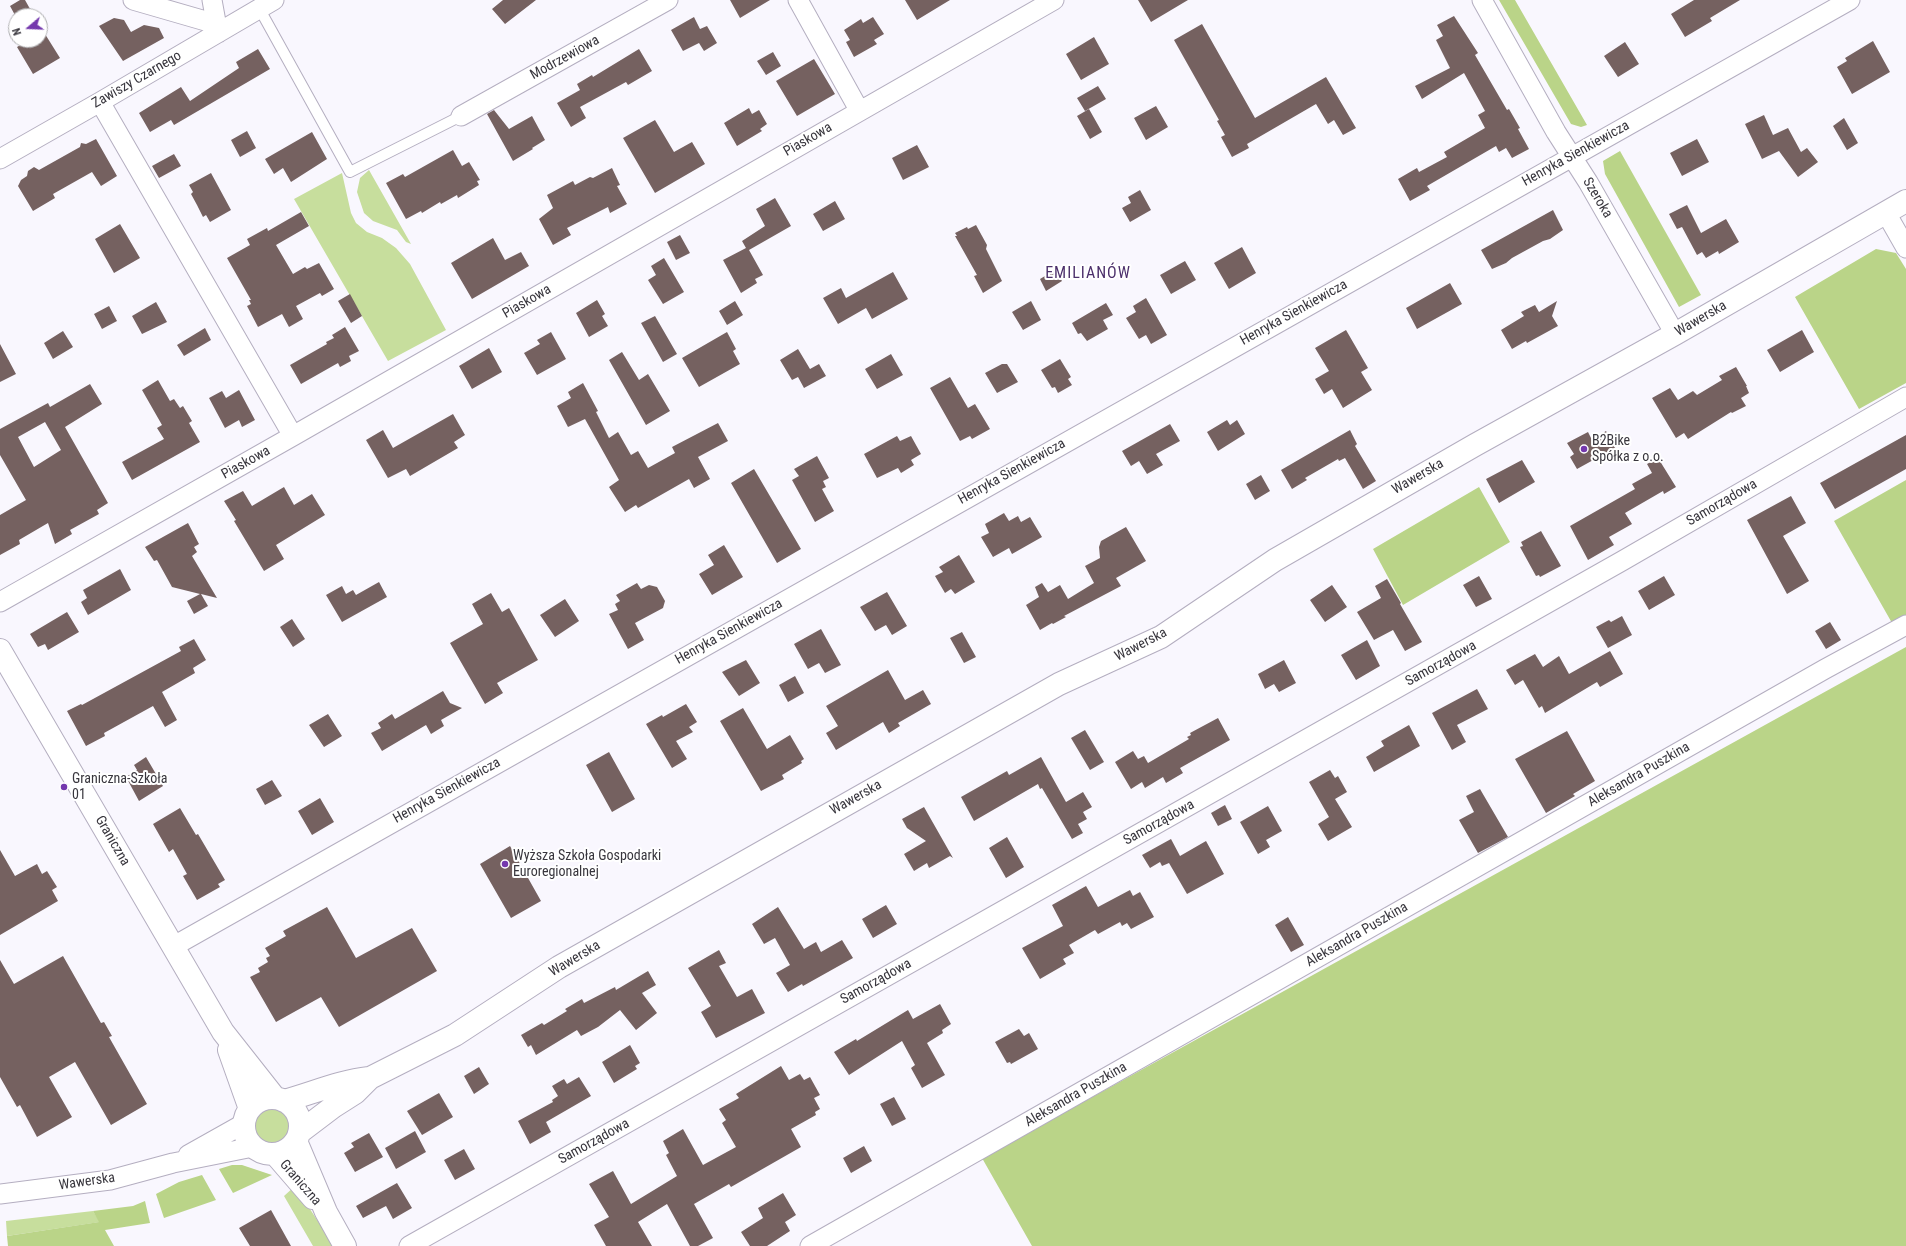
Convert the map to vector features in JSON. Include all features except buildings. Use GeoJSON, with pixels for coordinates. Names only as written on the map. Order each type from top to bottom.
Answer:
{"type":"FeatureCollection","features":[{"type":"Feature","properties":{"kind":"street"},"geometry":{"type":"LineString","coordinates":[[133,0],[217,28],[212,0]]}},
{"type":"Feature","properties":{"kind":"street","name":"Modrzewiowa"},"geometry":{"type":"LineString","coordinates":[[461,116],[668,0]]}},
{"type":"Feature","properties":{"kind":"street"},"geometry":{"type":"LineString","coordinates":[[798,0],[859,110]]}},
{"type":"Feature","properties":{"kind":"street","name":"Piaskowa"},"geometry":{"type":"LineString","coordinates":[[0,602],[1054,0]]}},
{"type":"Feature","properties":{"kind":"street","name":"Szeroka"},"geometry":{"type":"LineString","coordinates":[[1482,0],[1571,157],[1588,182],[1675,334]]}},
{"type":"Feature","properties":{"kind":"street","name":"Henryka Sienkiewicza"},"geometry":{"type":"LineString","coordinates":[[174,946],[1850,0]]}},
{"type":"Feature","properties":{"kind":"street","name":"Zawiszy Czarnego"},"geometry":{"type":"LineString","coordinates":[[0,159],[100,102],[217,28],[266,4]]}},
{"type":"Feature","properties":{"kind":"street"},"geometry":{"type":"LineString","coordinates":[[100,102],[293,436]]}},
{"type":"Feature","properties":{"kind":"street","name":"Wawerska"},"geometry":{"type":"LineString","coordinates":[[298,1136],[333,1107],[355,1093],[370,1078],[455,1035],[559,967],[1059,684],[1161,637],[1275,560],[1475,445],[1675,334],[1906,201]]}},
{"type":"Feature","properties":{"kind":"street"},"geometry":{"type":"LineString","coordinates":[[1886,213],[1906,248]]}},
{"type":"Feature","properties":{"kind":"street","name":"Samorządowa"},"geometry":{"type":"LineString","coordinates":[[409,1246],[1622,561],[1906,397]]}},
{"type":"Feature","properties":{"kind":"street","name":"Aleksandra Puszkina"},"geometry":{"type":"LineString","coordinates":[[810,1246],[1804,681],[1906,625]]}},
{"type":"Feature","properties":{"kind":"street","name":"Graniczna"},"geometry":{"type":"LineString","coordinates":[[0,650],[223,1032],[280,1100]]}},
{"type":"Feature","properties":{"kind":"street","name":"Graniczna"},"geometry":{"type":"LineString","coordinates":[[223,1032],[248,1116]]}},
{"type":"Feature","properties":{"kind":"street","name":"Wawerska"},"geometry":{"type":"LineString","coordinates":[[280,1100],[325,1090],[349,1080],[370,1078]]}},
{"type":"Feature","properties":{"kind":"street"},"geometry":{"type":"LineString","coordinates":[[266,1099],[280,1100],[292,1106],[297,1114],[300,1123],[298,1136],[290,1148],[283,1152],[274,1154],[266,1153],[253,1147],[247,1136],[248,1116],[257,1103],[266,1099]]}},
{"type":"Feature","properties":{"kind":"street","name":"Wawerska"},"geometry":{"type":"LineString","coordinates":[[173,1164],[248,1116]]}},
{"type":"Feature","properties":{"kind":"street","name":"Graniczna"},"geometry":{"type":"LineString","coordinates":[[298,1136],[326,1212],[345,1246]]}},
{"type":"Feature","properties":{"kind":"street","name":"Wawerska"},"geometry":{"type":"LineString","coordinates":[[0,1194],[110,1180],[173,1164],[253,1147]]}},
{"type":"Feature","properties":{"kind":"street","name":"Graniczna"},"geometry":{"type":"LineString","coordinates":[[274,1154],[326,1212]]}},
{"type":"Feature","properties":{"kind":"lane"},"geometry":{"type":"LineString","coordinates":[[266,4],[350,172],[461,116]]}},
{"type":"Feature","properties":{"kind":"green space"},"geometry":{"type":"Polygon","coordinates":[[[1499,0],[1515,0],[1587,125],[1581,127],[1571,124],[1499,0]]]}},
{"type":"Feature","properties":{"kind":"green space"},"geometry":{"type":"Polygon","coordinates":[[[1620,151],[1701,295],[1679,307],[1605,174],[1603,161],[1620,151]]]}},
{"type":"Feature","properties":{"kind":"green space"},"geometry":{"type":"Polygon","coordinates":[[[369,170],[411,244],[406,242],[397,230],[373,221],[364,213],[357,192],[360,178],[369,170]]]}},
{"type":"Feature","properties":{"kind":"green space"},"geometry":{"type":"Polygon","coordinates":[[[342,173],[351,213],[356,223],[367,232],[382,238],[396,248],[410,264],[446,330],[388,361],[294,199],[342,173]]]}},
{"type":"Feature","properties":{"kind":"green space"},"geometry":{"type":"Polygon","coordinates":[[[1876,249],[1896,253],[1906,269],[1906,383],[1859,409],[1795,297],[1876,249]]]}},
{"type":"Feature","properties":{"kind":"green space"},"geometry":{"type":"Polygon","coordinates":[[[1906,480],[1906,615],[1892,623],[1834,521],[1906,480]]]}},
{"type":"Feature","properties":{"kind":"green space"},"geometry":{"type":"Polygon","coordinates":[[[1479,487],[1510,542],[1403,605],[1373,549],[1479,487]]]}},
{"type":"Feature","properties":{"kind":"green space"},"geometry":{"type":"Polygon","coordinates":[[[1906,647],[1906,1246],[1032,1246],[982,1158],[1906,647]]]}},
{"type":"Feature","properties":{"kind":"green space"},"geometry":{"type":"Polygon","coordinates":[[[270,1107],[278,1107],[285,1110],[290,1115],[293,1126],[290,1137],[285,1142],[278,1145],[270,1145],[263,1142],[258,1137],[255,1130],[255,1122],[258,1115],[263,1110],[270,1107]]]}},
{"type":"Feature","properties":{"kind":"green space"},"geometry":{"type":"Polygon","coordinates":[[[232,1165],[242,1165],[272,1175],[233,1193],[219,1169],[232,1165]]]}},
{"type":"Feature","properties":{"kind":"green space"},"geometry":{"type":"Polygon","coordinates":[[[202,1175],[216,1200],[164,1218],[156,1194],[179,1182],[202,1175]]]}},
{"type":"Feature","properties":{"kind":"green space"},"geometry":{"type":"Polygon","coordinates":[[[295,1186],[334,1246],[313,1246],[284,1196],[295,1186]]]}},
{"type":"Feature","properties":{"kind":"green space"},"geometry":{"type":"Polygon","coordinates":[[[145,1201],[150,1223],[105,1230],[114,1246],[8,1246],[7,1236],[99,1222],[93,1211],[133,1206],[145,1201]]]}},
{"type":"Feature","properties":{"kind":"green space"},"geometry":{"type":"Polygon","coordinates":[[[93,1211],[100,1222],[7,1236],[6,1221],[93,1211]]]}},
{"type":"Feature","properties":{"kind":"place","name":"B2Bike Spółka z o.o."},"geometry":{"type":"Point","coordinates":[1584,449]}},
{"type":"Feature","properties":{"kind":"place","name":"Graniczna-Szkoła 01"},"geometry":{"type":"Point","coordinates":[64,787]}},
{"type":"Feature","properties":{"kind":"place","name":"Wyższa Szkoła Gospodarki Euroregionalnej"},"geometry":{"type":"Point","coordinates":[505,864]}},
{"type":"Feature","properties":{"kind":"district","name":"EMILIANÓW"},"geometry":{"type":"Point","coordinates":[1088,274]}}]}
